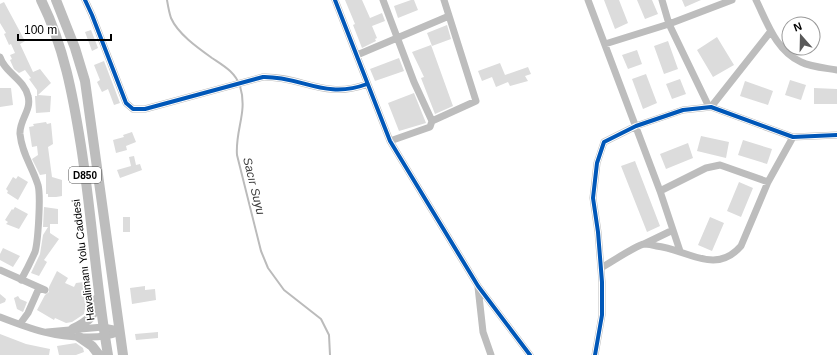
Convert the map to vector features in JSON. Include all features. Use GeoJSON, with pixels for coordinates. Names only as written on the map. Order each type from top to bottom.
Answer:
{"type":"FeatureCollection","features":[{"type":"Feature","properties":{"kind":"highway","name":"Havalimanı Yolu Caddesi"},"geometry":{"type":"LineString","coordinates":[[41,0],[50,17],[73,91],[108,355]]}},
{"type":"Feature","properties":{"kind":"highway","name":"D850"},"geometry":{"type":"LineString","coordinates":[[56,0],[75,48],[85,81],[123,355]]}},
{"type":"Feature","properties":{"kind":"highway"},"geometry":{"type":"LineString","coordinates":[[99,292],[92,316],[76,333],[92,346],[99,355]]}},
{"type":"Feature","properties":{"kind":"street"},"geometry":{"type":"LineString","coordinates":[[84,0],[92,15],[126,103],[131,107],[142,110],[249,79],[263,77],[276,77],[314,87],[339,90],[352,89],[367,84]]}},
{"type":"Feature","properties":{"kind":"street"},"geometry":{"type":"LineString","coordinates":[[335,0],[390,141],[478,286],[530,355]]}},
{"type":"Feature","properties":{"kind":"street"},"geometry":{"type":"LineString","coordinates":[[383,0],[414,82],[432,121],[430,127],[390,141]]}},
{"type":"Feature","properties":{"kind":"street"},"geometry":{"type":"LineString","coordinates":[[432,121],[476,101],[444,0]]}},
{"type":"Feature","properties":{"kind":"street"},"geometry":{"type":"LineString","coordinates":[[588,0],[660,191],[680,251]]}},
{"type":"Feature","properties":{"kind":"street"},"geometry":{"type":"LineString","coordinates":[[662,0],[669,24],[710,107]]}},
{"type":"Feature","properties":{"kind":"street"},"geometry":{"type":"LineString","coordinates":[[605,44],[669,24],[732,0]]}},
{"type":"Feature","properties":{"kind":"street"},"geometry":{"type":"LineString","coordinates":[[756,0],[771,31],[790,56],[802,63],[837,70]]}},
{"type":"Feature","properties":{"kind":"street"},"geometry":{"type":"LineString","coordinates":[[357,55],[449,16]]}},
{"type":"Feature","properties":{"kind":"street"},"geometry":{"type":"LineString","coordinates":[[710,107],[771,31]]}},
{"type":"Feature","properties":{"kind":"street"},"geometry":{"type":"LineString","coordinates":[[0,57],[2,63],[24,85],[28,96],[30,105],[20,131],[21,143],[22,149],[38,186],[40,198],[35,251],[21,280]]}},
{"type":"Feature","properties":{"kind":"street"},"geometry":{"type":"LineString","coordinates":[[595,355],[602,315],[601,268],[593,198],[597,163],[604,142],[636,126],[683,110],[710,107],[793,137],[837,135]]}},
{"type":"Feature","properties":{"kind":"street"},"geometry":{"type":"LineString","coordinates":[[644,244],[680,251],[706,261],[721,260],[734,254],[741,246],[768,182],[793,137]]}},
{"type":"Feature","properties":{"kind":"street"},"geometry":{"type":"LineString","coordinates":[[660,191],[706,168],[720,165],[768,182]]}},
{"type":"Feature","properties":{"kind":"street"},"geometry":{"type":"LineString","coordinates":[[601,268],[673,230]]}},
{"type":"Feature","properties":{"kind":"street"},"geometry":{"type":"LineString","coordinates":[[0,270],[42,289],[20,324]]}},
{"type":"Feature","properties":{"kind":"street"},"geometry":{"type":"LineString","coordinates":[[478,286],[483,332],[491,355]]}},
{"type":"Feature","properties":{"kind":"street"},"geometry":{"type":"LineString","coordinates":[[0,317],[41,332],[76,333],[120,331]]}},
{"type":"Feature","properties":{"kind":"street"},"geometry":{"type":"LineString","coordinates":[[525,349],[535,355]]}},
{"type":"Feature","properties":{"kind":"building"},"geometry":{"type":"Polygon","coordinates":[[[345,0],[362,0],[370,18],[382,13],[385,21],[372,26],[377,38],[375,39],[376,41],[362,48],[353,25],[355,24],[345,0]]]}},
{"type":"Feature","properties":{"kind":"building"},"geometry":{"type":"Polygon","coordinates":[[[414,0],[418,10],[398,18],[394,6],[414,0]]]}},
{"type":"Feature","properties":{"kind":"building"},"geometry":{"type":"Polygon","coordinates":[[[604,0],[619,0],[628,23],[615,29],[604,0]]]}},
{"type":"Feature","properties":{"kind":"building"},"geometry":{"type":"Polygon","coordinates":[[[637,0],[652,0],[658,14],[645,19],[637,0]]]}},
{"type":"Feature","properties":{"kind":"building"},"geometry":{"type":"Polygon","coordinates":[[[682,0],[701,0],[685,7],[682,0]]]}},
{"type":"Feature","properties":{"kind":"building"},"geometry":{"type":"Polygon","coordinates":[[[4,2],[25,41],[20,44],[33,72],[40,69],[51,83],[38,95],[51,96],[50,112],[36,113],[35,96],[37,96],[37,90],[29,79],[31,78],[25,70],[19,73],[14,69],[10,60],[12,59],[10,55],[15,53],[11,44],[9,45],[4,34],[6,33],[0,23],[0,4],[4,2]]]}},
{"type":"Feature","properties":{"kind":"building"},"geometry":{"type":"Polygon","coordinates":[[[447,25],[451,39],[432,46],[427,33],[447,25]]]}},
{"type":"Feature","properties":{"kind":"building"},"geometry":{"type":"Polygon","coordinates":[[[91,30],[98,48],[92,51],[85,32],[91,30]]]}},
{"type":"Feature","properties":{"kind":"building"},"geometry":{"type":"Polygon","coordinates":[[[717,37],[734,65],[713,77],[697,50],[717,37]]]}},
{"type":"Feature","properties":{"kind":"building"},"geometry":{"type":"Polygon","coordinates":[[[668,41],[678,69],[664,74],[654,46],[668,41]]]}},
{"type":"Feature","properties":{"kind":"building"},"geometry":{"type":"Polygon","coordinates":[[[431,45],[453,106],[435,114],[421,78],[424,77],[412,52],[431,45]]]}},
{"type":"Feature","properties":{"kind":"building"},"geometry":{"type":"Polygon","coordinates":[[[637,50],[642,64],[628,69],[622,55],[637,50]]]}},
{"type":"Feature","properties":{"kind":"building"},"geometry":{"type":"Polygon","coordinates":[[[399,58],[404,71],[375,81],[370,69],[399,58]]]}},
{"type":"Feature","properties":{"kind":"building"},"geometry":{"type":"Polygon","coordinates":[[[104,61],[120,103],[114,105],[108,89],[102,92],[97,82],[100,80],[94,65],[104,61]]]}},
{"type":"Feature","properties":{"kind":"building"},"geometry":{"type":"Polygon","coordinates":[[[500,63],[505,75],[528,67],[531,74],[525,76],[528,81],[510,86],[508,82],[496,87],[492,77],[482,81],[478,71],[500,63]]]}},
{"type":"Feature","properties":{"kind":"building"},"geometry":{"type":"Polygon","coordinates":[[[646,74],[657,103],[643,109],[632,79],[646,74]]]}},
{"type":"Feature","properties":{"kind":"building"},"geometry":{"type":"Polygon","coordinates":[[[680,79],[686,94],[672,99],[666,84],[680,79]]]}},
{"type":"Feature","properties":{"kind":"building"},"geometry":{"type":"Polygon","coordinates":[[[790,80],[806,85],[801,100],[785,95],[790,80]]]}},
{"type":"Feature","properties":{"kind":"building"},"geometry":{"type":"Polygon","coordinates":[[[745,81],[773,91],[768,105],[740,96],[745,81]]]}},
{"type":"Feature","properties":{"kind":"building"},"geometry":{"type":"Polygon","coordinates":[[[0,88],[11,88],[13,105],[0,107],[0,88]]]}},
{"type":"Feature","properties":{"kind":"building"},"geometry":{"type":"Polygon","coordinates":[[[814,88],[837,89],[837,104],[814,104],[814,88]]]}},
{"type":"Feature","properties":{"kind":"building"},"geometry":{"type":"Polygon","coordinates":[[[414,93],[426,123],[399,131],[388,103],[414,93]]]}},
{"type":"Feature","properties":{"kind":"building"},"geometry":{"type":"Polygon","coordinates":[[[46,122],[47,124],[51,123],[53,144],[48,147],[52,177],[62,180],[62,196],[48,197],[48,194],[46,194],[46,174],[40,175],[32,159],[38,155],[37,146],[32,147],[29,127],[34,126],[33,124],[46,122]]]}},
{"type":"Feature","properties":{"kind":"building"},"geometry":{"type":"Polygon","coordinates":[[[132,132],[136,142],[126,146],[127,150],[116,153],[113,140],[124,137],[123,135],[132,132]]]}},
{"type":"Feature","properties":{"kind":"building"},"geometry":{"type":"Polygon","coordinates":[[[701,136],[729,142],[726,158],[697,151],[701,136]]]}},
{"type":"Feature","properties":{"kind":"building"},"geometry":{"type":"Polygon","coordinates":[[[743,140],[772,149],[767,164],[738,155],[743,140]]]}},
{"type":"Feature","properties":{"kind":"building"},"geometry":{"type":"Polygon","coordinates":[[[688,143],[693,158],[666,169],[660,154],[688,143]]]}},
{"type":"Feature","properties":{"kind":"building"},"geometry":{"type":"Polygon","coordinates":[[[134,156],[136,165],[140,164],[142,170],[120,178],[117,170],[131,166],[129,157],[134,156]]]}},
{"type":"Feature","properties":{"kind":"building"},"geometry":{"type":"Polygon","coordinates":[[[635,161],[660,226],[647,232],[621,166],[635,161]]]}},
{"type":"Feature","properties":{"kind":"building"},"geometry":{"type":"Polygon","coordinates":[[[18,176],[28,182],[18,200],[7,193],[8,191],[6,189],[13,177],[16,179],[18,176]]]}},
{"type":"Feature","properties":{"kind":"building"},"geometry":{"type":"Polygon","coordinates":[[[739,182],[753,188],[741,217],[727,211],[739,182]]]}},
{"type":"Feature","properties":{"kind":"building"},"geometry":{"type":"Polygon","coordinates":[[[15,207],[28,214],[19,229],[6,224],[8,222],[5,220],[15,207]]]}},
{"type":"Feature","properties":{"kind":"building"},"geometry":{"type":"Polygon","coordinates":[[[44,207],[58,209],[58,224],[50,224],[50,233],[59,239],[44,260],[47,262],[39,276],[31,273],[40,254],[43,235],[48,227],[43,227],[44,207]]]}},
{"type":"Feature","properties":{"kind":"building"},"geometry":{"type":"Polygon","coordinates":[[[123,217],[130,217],[130,232],[123,232],[123,217]]]}},
{"type":"Feature","properties":{"kind":"building"},"geometry":{"type":"Polygon","coordinates":[[[710,217],[724,223],[712,251],[698,245],[710,217]]]}},
{"type":"Feature","properties":{"kind":"building"},"geometry":{"type":"Polygon","coordinates":[[[3,248],[20,256],[13,267],[0,260],[0,254],[3,248]]]}},
{"type":"Feature","properties":{"kind":"building"},"geometry":{"type":"Polygon","coordinates":[[[57,271],[68,278],[65,283],[74,287],[76,283],[84,282],[86,303],[84,314],[72,322],[66,323],[55,318],[54,320],[37,310],[45,295],[49,292],[49,287],[57,271]]]}},
{"type":"Feature","properties":{"kind":"building"},"geometry":{"type":"Polygon","coordinates":[[[145,286],[145,290],[155,289],[156,300],[132,304],[130,288],[145,286]]]}},
{"type":"Feature","properties":{"kind":"building"},"geometry":{"type":"Polygon","coordinates":[[[0,294],[6,299],[5,302],[0,304],[0,294]]]}},
{"type":"Feature","properties":{"kind":"building"},"geometry":{"type":"Polygon","coordinates":[[[18,296],[20,299],[27,302],[23,312],[17,309],[14,298],[18,296]]]}},
{"type":"Feature","properties":{"kind":"building"},"geometry":{"type":"Polygon","coordinates":[[[158,332],[158,338],[136,340],[135,334],[158,332]]]}},
{"type":"Feature","properties":{"kind":"building"},"geometry":{"type":"Polygon","coordinates":[[[0,334],[26,344],[50,349],[49,355],[0,355],[0,334]]]}},
{"type":"Feature","properties":{"kind":"building"},"geometry":{"type":"Polygon","coordinates":[[[76,343],[83,348],[84,352],[76,355],[59,355],[57,346],[76,343]]]}},
{"type":"Feature","properties":{"kind":"waterway","name":"Sacır Suyu"},"geometry":{"type":"LineString","coordinates":[[167,0],[171,18],[178,30],[195,45],[229,70],[238,81],[243,104],[237,155],[261,251],[268,268],[284,290],[321,319],[329,335],[330,355]]}},
{"type":"Feature","properties":{"kind":"cycle path"},"geometry":{"type":"LineString","coordinates":[[85,0],[126,103],[133,109],[145,109],[263,77],[289,80],[326,89],[338,90],[367,84]]}},
{"type":"Feature","properties":{"kind":"cycle path"},"geometry":{"type":"LineString","coordinates":[[335,0],[390,141],[478,286],[530,355]]}},
{"type":"Feature","properties":{"kind":"cycle path"},"geometry":{"type":"LineString","coordinates":[[595,355],[602,315],[602,282],[598,232],[593,198],[597,163],[604,142],[636,126],[683,110],[711,107],[793,137],[837,135]]}}]}
